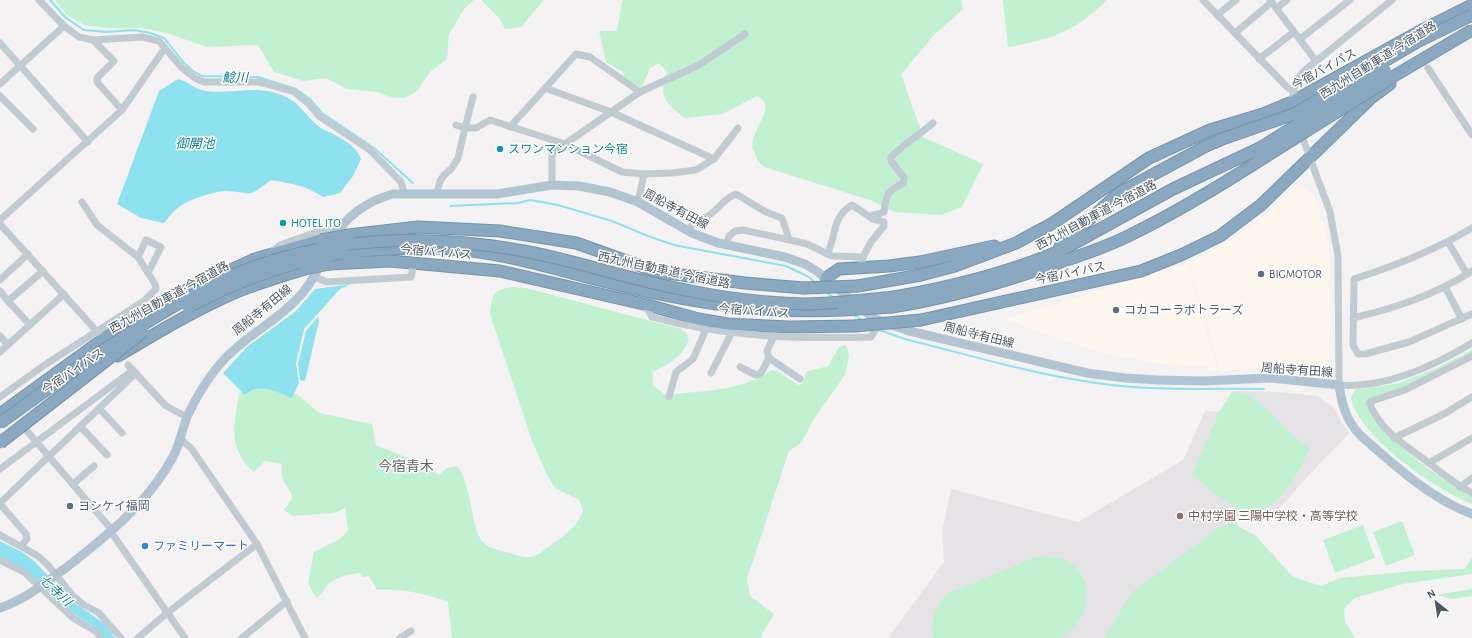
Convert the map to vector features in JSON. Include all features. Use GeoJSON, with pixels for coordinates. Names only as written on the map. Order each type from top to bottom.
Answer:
{"type":"FeatureCollection","features":[{"type":"Feature","properties":{"kind":"highway","name":"今宿バイパス"},"geometry":{"type":"LineString","coordinates":[[1,407],[167,299],[223,272],[269,255],[321,240],[350,234],[418,227],[500,231],[576,243],[658,272],[745,283],[804,288],[858,286],[921,275],[956,266],[1016,243],[1053,223],[1149,158],[1191,137],[1263,114],[1293,97],[1472,5]]}},
{"type":"Feature","properties":{"kind":"highway"},"geometry":{"type":"LineString","coordinates":[[1040,260],[1064,243],[1119,192],[1206,146],[1294,114],[1419,41],[1472,15]]}},
{"type":"Feature","properties":{"kind":"highway","name":"西九州自動車道;今宿道路"},"geometry":{"type":"LineString","coordinates":[[0,430],[143,332],[203,299],[278,268],[318,257],[375,250],[437,248],[494,254],[686,300],[728,307],[806,312],[892,307],[927,301],[1010,280],[1126,238],[1219,187],[1263,152],[1390,66],[1472,18]]}},
{"type":"Feature","properties":{"kind":"highway","name":"今宿バイパス"},"geometry":{"type":"LineString","coordinates":[[0,438],[112,360],[180,319],[225,297],[259,283],[305,269],[329,264],[390,261],[500,271],[648,305],[698,319],[728,324],[790,327],[855,326],[921,320],[1141,271],[1181,255],[1220,236],[1261,205],[1371,98],[1397,78],[1472,31]]}},
{"type":"Feature","properties":{"kind":"highway","name":"西九州自動車道;今宿道路"},"geometry":{"type":"LineString","coordinates":[[0,423],[117,340],[201,291],[266,262],[298,253],[348,244],[405,240],[464,242],[527,252],[608,273],[688,291],[772,302],[833,303],[894,297],[926,292],[974,280],[1040,260],[1062,250],[1192,179],[1263,152],[1472,31]]}},
{"type":"Feature","properties":{"kind":"highway"},"geometry":{"type":"LineString","coordinates":[[826,278],[838,269],[862,262],[920,262],[992,247],[1034,229],[1121,176]]}},
{"type":"Feature","properties":{"kind":"highway"},"geometry":{"type":"LineString","coordinates":[[1069,232],[1085,222]]}},
{"type":"Feature","properties":{"kind":"highway"},"geometry":{"type":"LineString","coordinates":[[926,292],[981,271]]}},
{"type":"Feature","properties":{"kind":"highway"},"geometry":{"type":"LineString","coordinates":[[0,443],[143,332]]}},
{"type":"Feature","properties":{"kind":"main road","name":"周船寺有田線"},"geometry":{"type":"LineString","coordinates":[[0,608],[15,603],[40,588],[112,531],[132,512],[157,483],[174,454],[187,418],[204,386],[233,349],[295,302],[314,277],[337,232],[357,210],[380,197],[404,192],[497,194],[552,185],[594,188],[638,202],[688,231],[726,245],[785,256],[805,264],[826,278],[871,316],[880,321],[909,331],[1052,366],[1125,378],[1204,381],[1269,378],[1339,385],[1346,415],[1350,424],[1360,436],[1434,494],[1450,504],[1472,514]]}},
{"type":"Feature","properties":{"kind":"street"},"geometry":{"type":"LineString","coordinates":[[39,0],[64,26],[79,37],[92,40],[142,36],[159,41],[176,63],[188,74],[204,82],[260,82],[293,91],[308,103],[319,116],[370,150],[401,182],[404,192]]}},
{"type":"Feature","properties":{"kind":"street"},"geometry":{"type":"LineString","coordinates":[[1203,0],[1287,87],[1293,97]]}},
{"type":"Feature","properties":{"kind":"street"},"geometry":{"type":"LineString","coordinates":[[1217,14],[1236,0]]}},
{"type":"Feature","properties":{"kind":"street"},"geometry":{"type":"LineString","coordinates":[[1234,33],[1273,3],[1287,0]]}},
{"type":"Feature","properties":{"kind":"street"},"geometry":{"type":"LineString","coordinates":[[1300,39],[1350,0]]}},
{"type":"Feature","properties":{"kind":"street"},"geometry":{"type":"LineString","coordinates":[[1392,0],[1316,61],[1296,80],[1293,97],[1293,111],[1330,212],[1338,256],[1339,385],[1352,386],[1409,374],[1431,365],[1472,343]]}},
{"type":"Feature","properties":{"kind":"street"},"geometry":{"type":"LineString","coordinates":[[1273,3],[1316,61]]}},
{"type":"Feature","properties":{"kind":"street"},"geometry":{"type":"LineString","coordinates":[[0,84],[64,26]]}},
{"type":"Feature","properties":{"kind":"street"},"geometry":{"type":"LineString","coordinates":[[1259,59],[1294,32]]}},
{"type":"Feature","properties":{"kind":"street"},"geometry":{"type":"LineString","coordinates":[[552,185],[552,153],[640,92],[699,65],[745,34]]}},
{"type":"Feature","properties":{"kind":"street"},"geometry":{"type":"LineString","coordinates":[[92,40],[114,60],[97,78],[97,82],[122,110]]}},
{"type":"Feature","properties":{"kind":"street"},"geometry":{"type":"LineString","coordinates":[[0,43],[88,142]]}},
{"type":"Feature","properties":{"kind":"street"},"geometry":{"type":"LineString","coordinates":[[0,220],[122,110],[165,48]]}},
{"type":"Feature","properties":{"kind":"street"},"geometry":{"type":"LineString","coordinates":[[510,127],[576,54],[590,57],[640,92]]}},
{"type":"Feature","properties":{"kind":"street"},"geometry":{"type":"LineString","coordinates":[[1428,68],[1472,135]]}},
{"type":"Feature","properties":{"kind":"street"},"geometry":{"type":"LineString","coordinates":[[545,88],[611,112],[714,158]]}},
{"type":"Feature","properties":{"kind":"street"},"geometry":{"type":"LineString","coordinates":[[0,96],[33,128]]}},
{"type":"Feature","properties":{"kind":"street"},"geometry":{"type":"LineString","coordinates":[[437,193],[444,175],[452,168],[458,158],[473,97]]}},
{"type":"Feature","properties":{"kind":"street"},"geometry":{"type":"LineString","coordinates":[[456,125],[465,128],[476,128],[490,120],[564,144],[622,172],[644,174],[696,170],[714,158],[738,128]]}},
{"type":"Feature","properties":{"kind":"street"},"geometry":{"type":"LineString","coordinates":[[871,217],[872,215],[884,212],[886,198],[890,191],[903,183],[904,178],[891,161],[891,157],[904,143],[914,140],[933,123]]}},
{"type":"Feature","properties":{"kind":"street"},"geometry":{"type":"LineString","coordinates":[[638,202],[644,174]]}},
{"type":"Feature","properties":{"kind":"street"},"geometry":{"type":"LineString","coordinates":[[688,231],[693,222],[711,215],[729,196],[736,194],[766,212],[782,218],[788,240]]}},
{"type":"Feature","properties":{"kind":"street"},"geometry":{"type":"LineString","coordinates":[[0,397],[46,364],[99,333],[154,293],[156,289],[155,284],[138,257],[97,226],[82,202]]}},
{"type":"Feature","properties":{"kind":"street"},"geometry":{"type":"LineString","coordinates":[[726,245],[730,236],[735,231],[743,230],[807,244],[827,254],[862,262],[871,242],[884,226],[884,222],[871,217],[852,205],[844,210],[837,220],[827,254]]}},
{"type":"Feature","properties":{"kind":"street"},"geometry":{"type":"LineString","coordinates":[[0,224],[99,333]]}},
{"type":"Feature","properties":{"kind":"street"},"geometry":{"type":"LineString","coordinates":[[1472,228],[1448,242],[1392,267],[1354,279],[1353,345],[1358,354],[1365,354],[1409,342],[1472,314]]}},
{"type":"Feature","properties":{"kind":"street"},"geometry":{"type":"LineString","coordinates":[[269,255],[280,245],[318,232],[324,230],[337,232]]}},
{"type":"Feature","properties":{"kind":"street"},"geometry":{"type":"LineString","coordinates":[[138,257],[146,240],[160,247],[148,273]]}},
{"type":"Feature","properties":{"kind":"street"},"geometry":{"type":"LineString","coordinates":[[1353,318],[1408,303],[1445,287],[1470,272],[1448,242]]}},
{"type":"Feature","properties":{"kind":"street"},"geometry":{"type":"LineString","coordinates":[[0,280],[28,254]]}},
{"type":"Feature","properties":{"kind":"street"},"geometry":{"type":"LineString","coordinates":[[314,277],[327,282],[411,277],[414,262]]}},
{"type":"Feature","properties":{"kind":"street"},"geometry":{"type":"LineString","coordinates":[[8,301],[43,271]]}},
{"type":"Feature","properties":{"kind":"street"},"geometry":{"type":"LineString","coordinates":[[1445,287],[1462,319]]}},
{"type":"Feature","properties":{"kind":"street"},"geometry":{"type":"LineString","coordinates":[[0,291],[30,325]]}},
{"type":"Feature","properties":{"kind":"street"},"geometry":{"type":"LineString","coordinates":[[0,352],[64,294]]}},
{"type":"Feature","properties":{"kind":"street"},"geometry":{"type":"LineString","coordinates":[[648,305],[646,308],[652,316],[731,334],[820,339],[871,337],[880,321]]}},
{"type":"Feature","properties":{"kind":"street"},"geometry":{"type":"LineString","coordinates":[[669,397],[676,372],[693,359],[706,329]]}},
{"type":"Feature","properties":{"kind":"street"},"geometry":{"type":"LineString","coordinates":[[711,373],[731,334]]}},
{"type":"Feature","properties":{"kind":"street"},"geometry":{"type":"LineString","coordinates":[[0,336],[8,345]]}},
{"type":"Feature","properties":{"kind":"street"},"geometry":{"type":"LineString","coordinates":[[740,367],[756,375],[760,373],[768,358],[767,351],[774,336]]}},
{"type":"Feature","properties":{"kind":"street"},"geometry":{"type":"LineString","coordinates":[[1472,356],[1406,390],[1369,402],[1380,422],[1394,438],[1460,487],[1472,493]]}},
{"type":"Feature","properties":{"kind":"street"},"geometry":{"type":"LineString","coordinates":[[768,358],[800,379]]}},
{"type":"Feature","properties":{"kind":"street"},"geometry":{"type":"LineString","coordinates":[[132,369],[166,406],[187,418]]}},
{"type":"Feature","properties":{"kind":"street"},"geometry":{"type":"LineString","coordinates":[[21,546],[27,539],[26,534],[0,504],[48,455],[99,408],[132,369]]}},
{"type":"Feature","properties":{"kind":"street"},"geometry":{"type":"LineString","coordinates":[[0,469],[132,369]]}},
{"type":"Feature","properties":{"kind":"street"},"geometry":{"type":"LineString","coordinates":[[1394,438],[1444,414],[1472,397]]}},
{"type":"Feature","properties":{"kind":"street"},"geometry":{"type":"LineString","coordinates":[[99,408],[122,433]]}},
{"type":"Feature","properties":{"kind":"street"},"geometry":{"type":"LineString","coordinates":[[80,426],[107,455]]}},
{"type":"Feature","properties":{"kind":"street"},"geometry":{"type":"LineString","coordinates":[[27,431],[112,531],[185,638]]}},
{"type":"Feature","properties":{"kind":"street"},"geometry":{"type":"LineString","coordinates":[[1429,463],[1472,438]]}},
{"type":"Feature","properties":{"kind":"street"},"geometry":{"type":"LineString","coordinates":[[180,439],[191,448],[257,544],[305,638]]}},
{"type":"Feature","properties":{"kind":"street"},"geometry":{"type":"LineString","coordinates":[[73,484],[94,466]]}},
{"type":"Feature","properties":{"kind":"street"},"geometry":{"type":"LineString","coordinates":[[1460,487],[1472,478]]}},
{"type":"Feature","properties":{"kind":"street"},"geometry":{"type":"LineString","coordinates":[[0,535],[38,556],[48,565],[55,576],[73,596],[84,605],[99,613],[109,622],[121,638]]}},
{"type":"Feature","properties":{"kind":"street"},"geometry":{"type":"LineString","coordinates":[[138,638],[167,613],[257,544]]}},
{"type":"Feature","properties":{"kind":"street"},"geometry":{"type":"LineString","coordinates":[[0,560],[24,572],[73,618],[97,632],[101,638]]}},
{"type":"Feature","properties":{"kind":"street"},"geometry":{"type":"LineString","coordinates":[[242,638],[287,601]]}},
{"type":"Feature","properties":{"kind":"street"},"geometry":{"type":"LineString","coordinates":[[400,638],[411,632]]}},
{"type":"Feature","properties":{"kind":"shaded area","name":"BIGMOTOR"},"geometry":{"type":"Polygon","coordinates":[[[1302,187],[1313,193],[1325,228],[1329,253],[1329,358],[1326,370],[1323,372],[1312,372],[1252,368],[1220,371],[1189,263],[1218,248],[1251,227],[1296,188],[1302,187]]]}},
{"type":"Feature","properties":{"kind":"shaded area","name":"コカコーラボトラーズ"},"geometry":{"type":"Polygon","coordinates":[[[1188,263],[1218,371],[1210,371],[1207,366],[1163,364],[1112,355],[1064,341],[1006,319],[1188,263]]]}},
{"type":"Feature","properties":{"kind":"shaded area","name":"中村学園 三陽中学校・高等学校"},"geometry":{"type":"Polygon","coordinates":[[[1233,391],[1279,392],[1317,396],[1333,407],[1349,434],[1321,462],[1275,513],[1257,523],[1235,519],[1219,528],[1118,616],[1104,638],[888,638],[944,562],[942,532],[951,489],[1078,522],[1183,460],[1205,411],[1219,412],[1233,391]]]}},
{"type":"Feature","properties":{"kind":"green space"},"geometry":{"type":"Polygon","coordinates":[[[55,0],[474,0],[464,9],[449,35],[447,59],[430,72],[417,91],[405,98],[394,98],[378,92],[347,89],[326,78],[303,81],[274,72],[258,45],[206,47],[170,34],[143,28],[109,28],[84,25],[66,14],[55,0]]]}},
{"type":"Feature","properties":{"kind":"green space"},"geometry":{"type":"Polygon","coordinates":[[[481,0],[544,0],[521,27],[505,29],[500,19],[481,0]]]}},
{"type":"Feature","properties":{"kind":"green space"},"geometry":{"type":"Polygon","coordinates":[[[624,0],[961,0],[963,9],[934,35],[901,74],[923,137],[983,164],[962,207],[941,215],[894,212],[870,200],[764,167],[758,161],[752,147],[755,133],[764,115],[766,107],[762,99],[757,96],[722,114],[685,118],[672,108],[665,99],[663,88],[667,72],[659,63],[650,68],[641,88],[624,77],[623,71],[606,62],[599,31],[617,31],[622,2],[624,0]]]}},
{"type":"Feature","properties":{"kind":"green space"},"geometry":{"type":"Polygon","coordinates":[[[1003,0],[1107,0],[1084,20],[1073,27],[1038,41],[1008,47],[1003,0]]]}},
{"type":"Feature","properties":{"kind":"green space"},"geometry":{"type":"Polygon","coordinates":[[[514,287],[526,288],[681,329],[686,333],[689,339],[683,351],[670,363],[653,372],[653,385],[665,395],[734,387],[747,383],[771,370],[777,371],[798,385],[803,383],[806,372],[828,366],[839,347],[845,345],[849,356],[845,375],[813,420],[802,442],[789,451],[747,579],[750,596],[774,614],[760,638],[452,638],[448,602],[413,592],[377,590],[369,576],[362,577],[360,573],[335,579],[316,598],[308,583],[314,552],[340,539],[348,530],[345,508],[334,513],[292,516],[284,510],[292,499],[290,490],[282,476],[282,464],[265,461],[254,472],[245,463],[236,445],[234,427],[239,394],[248,387],[276,388],[297,394],[319,413],[372,424],[376,445],[427,466],[439,475],[447,468],[457,466],[466,485],[477,531],[481,540],[492,548],[523,557],[535,556],[561,538],[577,522],[583,510],[579,500],[555,488],[547,475],[532,441],[490,314],[493,297],[495,294],[502,289],[514,287]]]}},
{"type":"Feature","properties":{"kind":"green space"},"geometry":{"type":"Polygon","coordinates":[[[1472,350],[1472,353],[1402,388],[1365,400],[1370,412],[1380,426],[1394,440],[1428,468],[1472,497],[1472,504],[1439,487],[1401,460],[1368,428],[1356,412],[1351,397],[1355,390],[1399,383],[1437,368],[1472,350]]]}},
{"type":"Feature","properties":{"kind":"green space"},"geometry":{"type":"Polygon","coordinates":[[[1233,392],[1250,396],[1257,401],[1292,435],[1310,448],[1292,482],[1283,494],[1274,503],[1263,509],[1251,512],[1239,509],[1227,503],[1192,475],[1219,413],[1233,392]]]}},
{"type":"Feature","properties":{"kind":"green space"},"geometry":{"type":"Polygon","coordinates":[[[1235,519],[1238,526],[1256,536],[1293,577],[1321,586],[1340,578],[1413,571],[1465,569],[1472,557],[1472,574],[1403,584],[1355,598],[1344,608],[1345,622],[1355,638],[1104,638],[1132,592],[1219,528],[1235,519]]]}},
{"type":"Feature","properties":{"kind":"green space"},"geometry":{"type":"Polygon","coordinates":[[[1402,521],[1415,555],[1386,566],[1373,532],[1402,521]]]}},
{"type":"Feature","properties":{"kind":"green space"},"geometry":{"type":"Polygon","coordinates":[[[1363,525],[1375,558],[1335,573],[1323,540],[1363,525]]]}},
{"type":"Feature","properties":{"kind":"green space"},"geometry":{"type":"Polygon","coordinates":[[[1036,557],[1053,557],[1063,559],[1075,566],[1082,576],[1086,587],[1087,599],[1079,622],[1070,631],[1059,638],[933,638],[932,625],[937,607],[949,593],[1036,557]]]}},
{"type":"Feature","properties":{"kind":"green space"},"geometry":{"type":"Polygon","coordinates":[[[1472,589],[1472,596],[1451,599],[1436,595],[1472,589]]]}},
{"type":"Feature","properties":{"kind":"water","name":"御開池"},"geometry":{"type":"Polygon","coordinates":[[[178,79],[206,91],[228,92],[258,90],[268,91],[290,99],[298,105],[317,125],[350,144],[358,153],[361,159],[353,176],[340,193],[323,197],[305,188],[271,180],[253,193],[221,191],[195,199],[183,204],[164,223],[141,218],[117,204],[159,91],[178,79]]]}},
{"type":"Feature","properties":{"kind":"water"},"geometry":{"type":"Polygon","coordinates":[[[351,284],[340,289],[304,329],[296,363],[299,383],[292,398],[262,388],[250,391],[245,395],[223,373],[248,346],[296,311],[315,289],[351,284]]]}},
{"type":"Feature","properties":{"kind":"water"},"geometry":{"type":"Polygon","coordinates":[[[318,317],[319,321],[305,381],[300,380],[298,364],[306,331],[318,317]]]}},
{"type":"Feature","properties":{"kind":"water","name":"七寺川"},"geometry":{"type":"Polygon","coordinates":[[[0,541],[22,552],[34,561],[72,601],[105,624],[115,638],[105,638],[95,627],[74,614],[25,570],[0,556],[0,541]]]}},
{"type":"Feature","properties":{"kind":"waterway","name":"鯰川"},"geometry":{"type":"LineString","coordinates":[[50,0],[66,18],[84,30],[106,32],[134,30],[150,33],[164,38],[184,63],[193,71],[202,76],[258,77],[296,89],[310,99],[322,113],[374,148],[413,183]]}},
{"type":"Feature","properties":{"kind":"waterway"},"geometry":{"type":"LineString","coordinates":[[450,206],[518,203],[530,200],[558,205],[612,221],[674,245],[786,266],[809,277],[815,283]]}},
{"type":"Feature","properties":{"kind":"waterway"},"geometry":{"type":"LineString","coordinates":[[826,292],[834,298]]}},
{"type":"Feature","properties":{"kind":"waterway"},"geometry":{"type":"LineString","coordinates":[[852,314],[862,320]]}},
{"type":"Feature","properties":{"kind":"waterway"},"geometry":{"type":"LineString","coordinates":[[879,330],[905,339],[1008,365],[1060,377],[1112,385],[1150,388],[1264,389]]}},
{"type":"Feature","properties":{"kind":"place","name":"スワンマンション今宿"},"geometry":{"type":"Point","coordinates":[500,149]}},
{"type":"Feature","properties":{"kind":"place","name":"HOTEL ITO"},"geometry":{"type":"Point","coordinates":[283,223]}},
{"type":"Feature","properties":{"kind":"place","name":"BIGMOTOR"},"geometry":{"type":"Point","coordinates":[1261,274]}},
{"type":"Feature","properties":{"kind":"place","name":"コカコーラボトラーズ"},"geometry":{"type":"Point","coordinates":[1116,310]}},
{"type":"Feature","properties":{"kind":"place","name":"ヨシケイ福岡"},"geometry":{"type":"Point","coordinates":[70,506]}},
{"type":"Feature","properties":{"kind":"place","name":"中村学園 三陽中学校・高等学校"},"geometry":{"type":"Point","coordinates":[1180,516]}},
{"type":"Feature","properties":{"kind":"place","name":"ファミリーマート"},"geometry":{"type":"Point","coordinates":[145,546]}},
{"type":"Feature","properties":{"kind":"district","name":"今宿青木"},"geometry":{"type":"Point","coordinates":[406,466]}}]}
